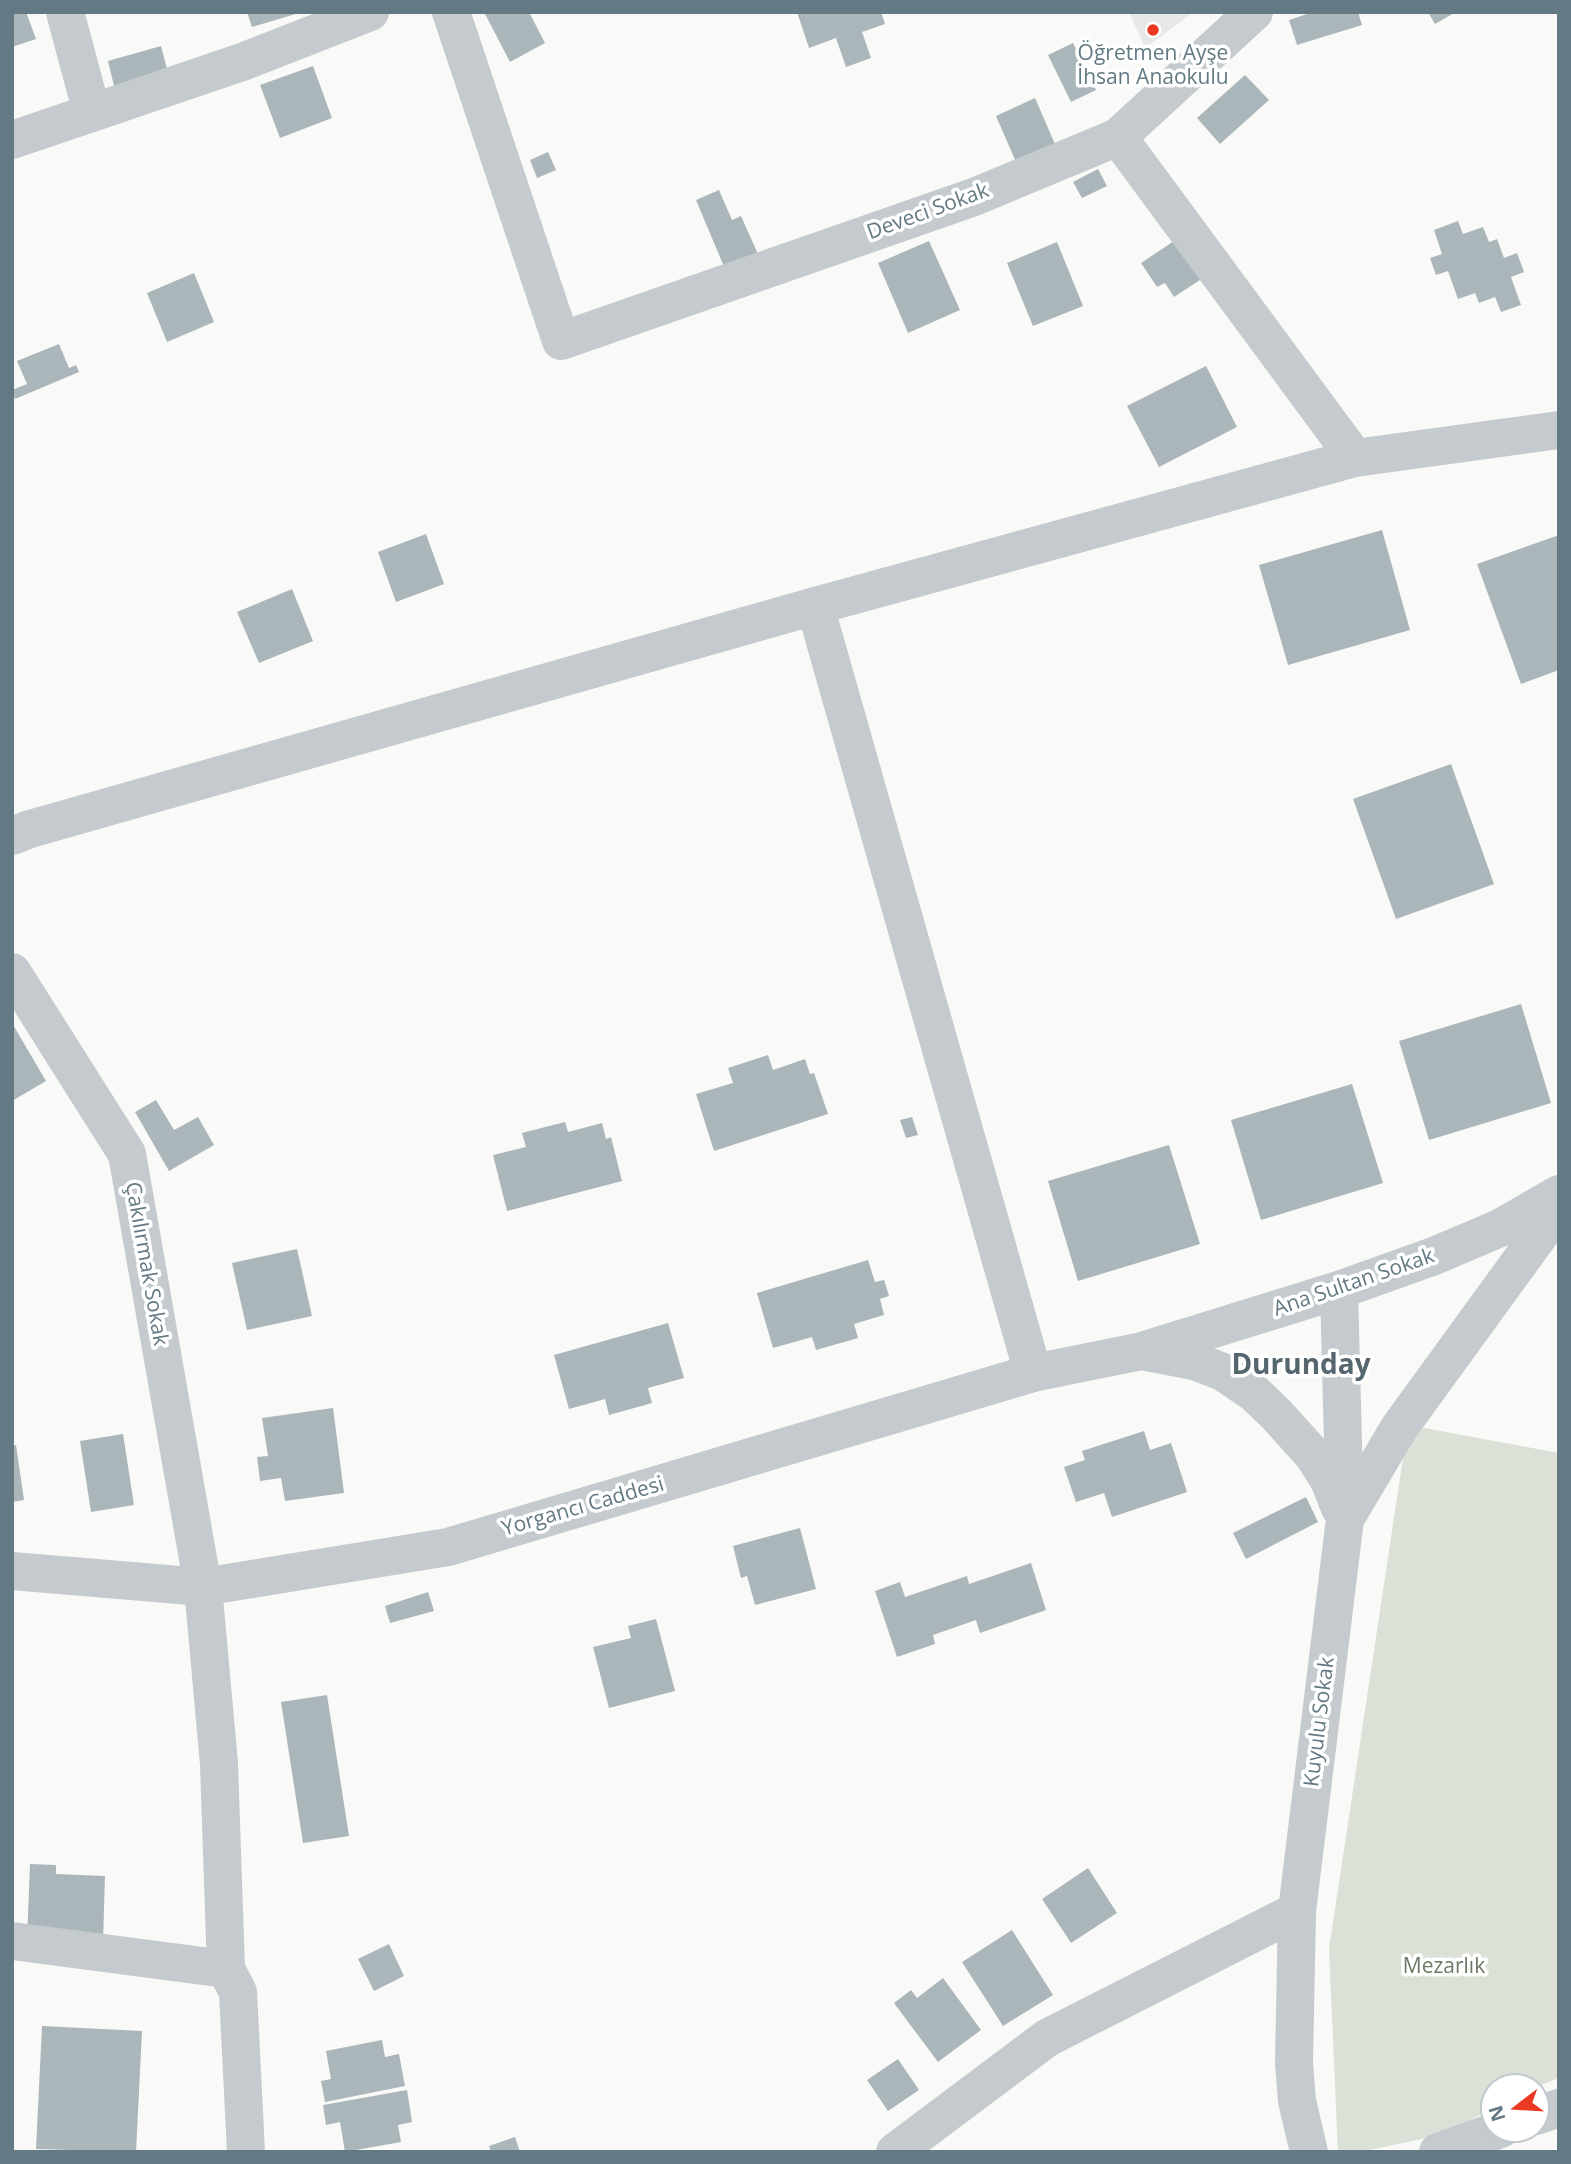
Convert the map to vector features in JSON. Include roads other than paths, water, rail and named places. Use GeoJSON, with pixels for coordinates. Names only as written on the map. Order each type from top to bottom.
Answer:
{"type":"FeatureCollection","features":[{"type":"Feature","properties":{"kind":"street"},"geometry":{"type":"LineString","coordinates":[[65,12],[92,113]]}},
{"type":"Feature","properties":{"kind":"street"},"geometry":{"type":"LineString","coordinates":[[12,140],[242,62],[370,12]]}},
{"type":"Feature","properties":{"kind":"street","name":"Deveci Sokak"},"geometry":{"type":"LineString","coordinates":[[451,12],[561,341],[974,197],[1118,137],[1254,12]]}},
{"type":"Feature","properties":{"kind":"street"},"geometry":{"type":"LineString","coordinates":[[1118,137],[1355,458]]}},
{"type":"Feature","properties":{"kind":"street"},"geometry":{"type":"LineString","coordinates":[[12,836],[815,606],[1355,458],[1559,430]]}},
{"type":"Feature","properties":{"kind":"street"},"geometry":{"type":"LineString","coordinates":[[815,606],[1033,1373]]}},
{"type":"Feature","properties":{"kind":"street","name":"Çakılırmak Sokak"},"geometry":{"type":"LineString","coordinates":[[12,972],[127,1154],[203,1587],[219,1763],[226,1969],[238,1992],[246,2152]]}},
{"type":"Feature","properties":{"kind":"street","name":"Ana Sultan Sokak"},"geometry":{"type":"LineString","coordinates":[[1142,1351],[1339,1290],[1434,1256],[1500,1228],[1559,1194]]}},
{"type":"Feature","properties":{"kind":"street"},"geometry":{"type":"LineString","coordinates":[[1345,1519],[1399,1428],[1559,1208]]}},
{"type":"Feature","properties":{"kind":"street","name":"Kuyulu Sokak"},"geometry":{"type":"LineString","coordinates":[[1309,2152],[1297,2101],[1294,2063],[1297,1911],[1345,1519],[1339,1290]]}},
{"type":"Feature","properties":{"kind":"street"},"geometry":{"type":"LineString","coordinates":[[1142,1351],[1223,1372],[1254,1393],[1313,1455],[1329,1480],[1345,1519]]}},
{"type":"Feature","properties":{"kind":"street","name":"Yorgancı Caddesi"},"geometry":{"type":"LineString","coordinates":[[12,1571],[203,1587],[448,1547],[1033,1373],[1142,1351]]}},
{"type":"Feature","properties":{"kind":"street"},"geometry":{"type":"LineString","coordinates":[[895,2152],[1047,2038],[1297,1911]]}},
{"type":"Feature","properties":{"kind":"street"},"geometry":{"type":"LineString","coordinates":[[12,1941],[226,1969]]}},
{"type":"Feature","properties":{"kind":"street"},"geometry":{"type":"LineString","coordinates":[[1438,2152],[1480,2137]]}},
{"type":"Feature","properties":{"kind":"place","name":"Öğretmen Ayşe İhsan Anaokulu"},"geometry":{"type":"Point","coordinates":[1153,30]}},
{"type":"Feature","properties":{"kind":"district","name":"Durunday"},"geometry":{"type":"Point","coordinates":[1301,1366]}},
{"type":"Feature","properties":{"kind":"park label","name":"Mezarlık"},"geometry":{"type":"Point","coordinates":[1444,1967]}}]}
